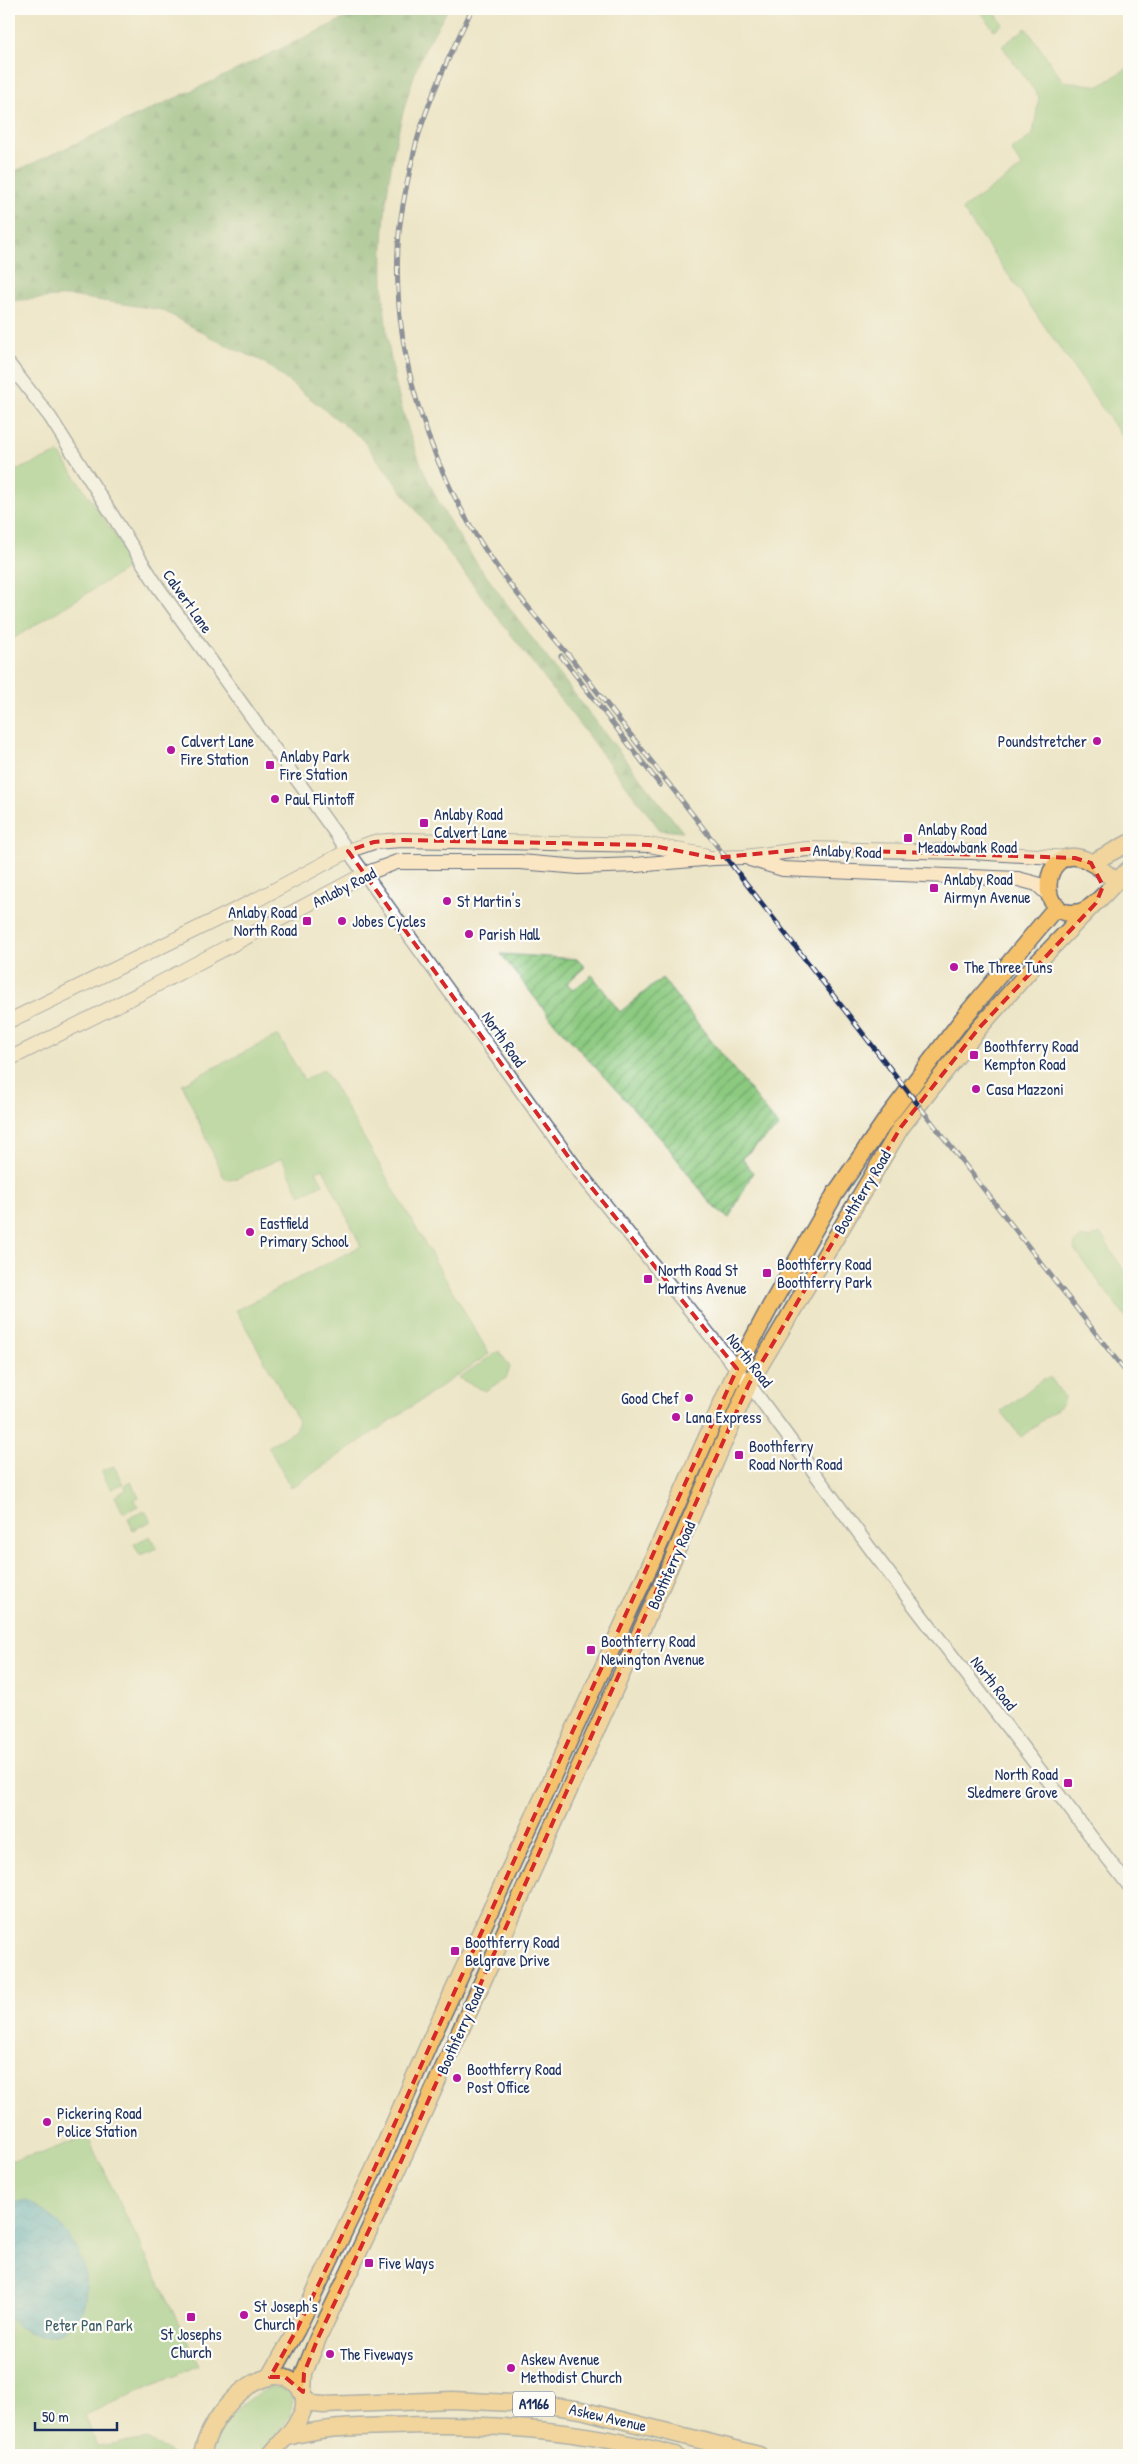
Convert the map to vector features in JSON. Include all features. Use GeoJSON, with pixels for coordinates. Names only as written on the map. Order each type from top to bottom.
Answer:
{"type":"FeatureCollection","features":[{"type":"Feature","properties":{"kind":"main road","name":"Anlaby Road"},"geometry":{"type":"LineString","coordinates":[[9,1021],[256,900],[348,851],[374,842],[439,841],[649,845],[714,858]]}},
{"type":"Feature","properties":{"kind":"main road"},"geometry":{"type":"LineString","coordinates":[[1091,863],[1129,843]]}},
{"type":"Feature","properties":{"kind":"main road","name":"Anlaby Road"},"geometry":{"type":"LineString","coordinates":[[9,1059],[156,986],[365,874],[396,862],[520,862],[579,867],[745,857],[807,849],[972,852],[1069,858]]}},
{"type":"Feature","properties":{"kind":"main road","name":"Anlaby Road"},"geometry":{"type":"LineString","coordinates":[[745,857],[783,869],[1018,878],[1037,884],[1053,901]]}},
{"type":"Feature","properties":{"kind":"main road"},"geometry":{"type":"LineString","coordinates":[[1091,863],[1101,876],[1103,886],[1095,903],[1074,912],[1053,901],[1048,887],[1052,871],[1057,864],[1069,858],[1083,859],[1091,863],[1116,881],[1129,869]]}},
{"type":"Feature","properties":{"kind":"main road","name":"Boothferry Road"},"geometry":{"type":"LineString","coordinates":[[270,2455],[302,2414],[304,2373],[318,2338],[395,2175],[721,1454],[749,1384],[901,1127],[979,1028],[1031,969],[1116,881]]}},
{"type":"Feature","properties":{"kind":"main road","name":"Boothferry Road"},"geometry":{"type":"LineString","coordinates":[[270,2377],[297,2329],[375,2167],[436,2030],[649,1568],[737,1370],[770,1307],[835,1194],[884,1123],[1053,901]]}},
{"type":"Feature","properties":{"kind":"main road"},"geometry":{"type":"LineString","coordinates":[[202,2455],[210,2432],[225,2410],[244,2391],[270,2377],[284,2377],[300,2386],[303,2396]]}},
{"type":"Feature","properties":{"kind":"main road","name":"Askew Avenue"},"geometry":{"type":"LineString","coordinates":[[303,2396],[313,2404],[324,2405],[444,2400],[547,2405],[581,2410],[759,2455]]}},
{"type":"Feature","properties":{"kind":"main road","name":"Askew Avenue"},"geometry":{"type":"LineString","coordinates":[[285,2438],[330,2428],[484,2425],[574,2433],[675,2455]]}},
{"type":"Feature","properties":{"kind":"street","name":"Calvert Lane"},"geometry":{"type":"LineString","coordinates":[[9,364],[50,416],[153,580],[348,851]]}},
{"type":"Feature","properties":{"kind":"street","name":"North Road"},"geometry":{"type":"LineString","coordinates":[[348,851],[580,1173],[749,1384],[875,1555],[1129,1886]]}},
{"type":"Feature","properties":{"kind":"highlighted area"},"geometry":{"type":"Polygon","coordinates":[[[402,840],[649,845],[714,858],[807,849],[1075,858],[1091,863],[1103,886],[1096,903],[979,1028],[901,1127],[749,1384],[395,2175],[318,2338],[304,2373],[303,2392],[285,2377],[270,2377],[297,2329],[375,2167],[737,1369],[580,1173],[348,851],[374,842],[402,840]]]}},
{"type":"Feature","properties":{"kind":"green space"},"geometry":{"type":"Polygon","coordinates":[[[364,9],[448,9],[419,62],[400,123],[390,176],[384,231],[383,285],[388,339],[398,392],[414,445],[443,511],[472,556],[556,670],[683,832],[660,830],[361,438],[262,361],[223,344],[162,310],[70,296],[9,301],[9,174],[215,80],[364,9]]]}},
{"type":"Feature","properties":{"kind":"green space"},"geometry":{"type":"Polygon","coordinates":[[[979,9],[992,9],[1003,24],[994,30],[979,9]]]}},
{"type":"Feature","properties":{"kind":"green space"},"geometry":{"type":"Polygon","coordinates":[[[1026,28],[1063,81],[1100,86],[1129,67],[1129,446],[962,209],[1022,167],[1011,150],[1033,135],[1039,97],[1002,46],[1026,28]]]}},
{"type":"Feature","properties":{"kind":"green space"},"geometry":{"type":"Polygon","coordinates":[[[59,453],[122,545],[128,568],[9,641],[9,473],[59,453]]]}},
{"type":"Feature","properties":{"kind":"green space"},"geometry":{"type":"Polygon","coordinates":[[[501,954],[578,959],[585,967],[567,983],[573,990],[592,975],[620,1012],[662,978],[779,1127],[743,1157],[743,1160],[753,1172],[729,1218],[712,1205],[664,1142],[553,1021],[501,954]]]}},
{"type":"Feature","properties":{"kind":"green space"},"geometry":{"type":"Polygon","coordinates":[[[278,1035],[304,1080],[324,1069],[489,1354],[291,1488],[268,1446],[295,1431],[298,1420],[236,1310],[361,1246],[323,1168],[316,1171],[323,1184],[300,1195],[282,1158],[235,1179],[228,1180],[223,1176],[182,1084],[278,1035]]]}},
{"type":"Feature","properties":{"kind":"green space"},"geometry":{"type":"Polygon","coordinates":[[[1100,1233],[1129,1279],[1129,1322],[1074,1249],[1075,1243],[1082,1237],[1088,1239],[1100,1233]]]}},
{"type":"Feature","properties":{"kind":"green space"},"geometry":{"type":"Polygon","coordinates":[[[499,1351],[510,1367],[506,1378],[485,1391],[458,1378],[499,1351]]]}},
{"type":"Feature","properties":{"kind":"green space"},"geometry":{"type":"Polygon","coordinates":[[[1051,1378],[1064,1397],[1062,1405],[1021,1437],[1001,1412],[1043,1379],[1051,1378]]]}},
{"type":"Feature","properties":{"kind":"green space"},"geometry":{"type":"Polygon","coordinates":[[[114,1466],[123,1484],[111,1489],[101,1471],[114,1466]]]}},
{"type":"Feature","properties":{"kind":"green space"},"geometry":{"type":"Polygon","coordinates":[[[131,1482],[139,1498],[134,1500],[138,1506],[123,1513],[115,1496],[126,1490],[125,1485],[131,1482]]]}},
{"type":"Feature","properties":{"kind":"green space"},"geometry":{"type":"Polygon","coordinates":[[[145,1511],[151,1521],[133,1530],[128,1518],[145,1511]]]}},
{"type":"Feature","properties":{"kind":"green space"},"geometry":{"type":"Polygon","coordinates":[[[150,1536],[157,1548],[140,1555],[134,1544],[150,1536]]]}},
{"type":"Feature","properties":{"kind":"green space","name":"Peter Pan Park"},"geometry":{"type":"Polygon","coordinates":[[[87,2136],[199,2365],[85,2415],[97,2446],[148,2439],[174,2455],[9,2455],[9,2161],[42,2153],[87,2136]]]}},
{"type":"Feature","properties":{"kind":"green space"},"geometry":{"type":"Polygon","coordinates":[[[271,2387],[287,2391],[293,2403],[288,2419],[276,2435],[258,2455],[212,2455],[214,2444],[225,2423],[251,2398],[271,2387]]]}},
{"type":"Feature","properties":{"kind":"water"},"geometry":{"type":"Polygon","coordinates":[[[27,2201],[53,2218],[64,2230],[80,2258],[85,2273],[86,2289],[84,2304],[79,2316],[71,2326],[62,2332],[51,2335],[28,2332],[9,2317],[9,2203],[27,2201]]]}},
{"type":"Feature","properties":{"kind":"railway"},"geometry":{"type":"LineString","coordinates":[[472,9],[441,75],[421,127],[408,177],[399,233],[398,277],[400,320],[408,364],[418,407],[433,449],[451,489],[472,528],[513,588],[571,658],[1129,1376]]}},
{"type":"Feature","properties":{"kind":"railway"},"geometry":{"type":"LineString","coordinates":[[561,656],[660,785]]}},
{"type":"Feature","properties":{"kind":"place","name":"Poundstretcher"},"geometry":{"type":"Point","coordinates":[1097,741]}},
{"type":"Feature","properties":{"kind":"place","name":"Calvert Lane Fire Station"},"geometry":{"type":"Point","coordinates":[171,750]}},
{"type":"Feature","properties":{"kind":"place","name":"Anlaby Park Fire Station"},"geometry":{"type":"Point","coordinates":[270,765]}},
{"type":"Feature","properties":{"kind":"place","name":"Paul Flintoff"},"geometry":{"type":"Point","coordinates":[275,799]}},
{"type":"Feature","properties":{"kind":"place","name":"Anlaby Road Calvert Lane"},"geometry":{"type":"Point","coordinates":[424,823]}},
{"type":"Feature","properties":{"kind":"place","name":"Anlaby Road Meadowbank Road"},"geometry":{"type":"Point","coordinates":[908,838]}},
{"type":"Feature","properties":{"kind":"place","name":"Anlaby Road Airmyn Avenue"},"geometry":{"type":"Point","coordinates":[934,888]}},
{"type":"Feature","properties":{"kind":"place","name":"St Martin's"},"geometry":{"type":"Point","coordinates":[447,901]}},
{"type":"Feature","properties":{"kind":"place","name":"Anlaby Road North Road"},"geometry":{"type":"Point","coordinates":[307,921]}},
{"type":"Feature","properties":{"kind":"place","name":"Jobes Cycles"},"geometry":{"type":"Point","coordinates":[342,921]}},
{"type":"Feature","properties":{"kind":"place","name":"Parish Hall"},"geometry":{"type":"Point","coordinates":[469,934]}},
{"type":"Feature","properties":{"kind":"place","name":"The Three Tuns"},"geometry":{"type":"Point","coordinates":[954,967]}},
{"type":"Feature","properties":{"kind":"place","name":"Boothferry Road Kempton Road"},"geometry":{"type":"Point","coordinates":[974,1055]}},
{"type":"Feature","properties":{"kind":"place","name":"Casa Mazzoni"},"geometry":{"type":"Point","coordinates":[976,1089]}},
{"type":"Feature","properties":{"kind":"place","name":"Eastfield Primary School"},"geometry":{"type":"Point","coordinates":[250,1232]}},
{"type":"Feature","properties":{"kind":"place","name":"Boothferry Road Boothferry Park"},"geometry":{"type":"Point","coordinates":[767,1273]}},
{"type":"Feature","properties":{"kind":"place","name":"North Road St Martins Avenue"},"geometry":{"type":"Point","coordinates":[648,1279]}},
{"type":"Feature","properties":{"kind":"place","name":"Good Chef"},"geometry":{"type":"Point","coordinates":[689,1398]}},
{"type":"Feature","properties":{"kind":"place","name":"Lana Express"},"geometry":{"type":"Point","coordinates":[676,1417]}},
{"type":"Feature","properties":{"kind":"place","name":"Boothferry Road North Road"},"geometry":{"type":"Point","coordinates":[739,1455]}},
{"type":"Feature","properties":{"kind":"place","name":"Boothferry Road Newington Avenue"},"geometry":{"type":"Point","coordinates":[591,1650]}},
{"type":"Feature","properties":{"kind":"place","name":"North Road Sledmere Grove"},"geometry":{"type":"Point","coordinates":[1068,1783]}},
{"type":"Feature","properties":{"kind":"place","name":"Boothferry Road Belgrave Drive"},"geometry":{"type":"Point","coordinates":[455,1951]}},
{"type":"Feature","properties":{"kind":"place","name":"Boothferry Road Post Office"},"geometry":{"type":"Point","coordinates":[457,2078]}},
{"type":"Feature","properties":{"kind":"place","name":"Pickering Road Police Station"},"geometry":{"type":"Point","coordinates":[47,2122]}},
{"type":"Feature","properties":{"kind":"place","name":"Five Ways"},"geometry":{"type":"Point","coordinates":[369,2263]}},
{"type":"Feature","properties":{"kind":"place","name":"St Joseph's Church"},"geometry":{"type":"Point","coordinates":[244,2315]}},
{"type":"Feature","properties":{"kind":"place","name":"St Josephs Church"},"geometry":{"type":"Point","coordinates":[191,2317]}},
{"type":"Feature","properties":{"kind":"place","name":"The Fiveways"},"geometry":{"type":"Point","coordinates":[330,2354]}},
{"type":"Feature","properties":{"kind":"place","name":"Askew Avenue Methodist Church"},"geometry":{"type":"Point","coordinates":[511,2368]}}]}
